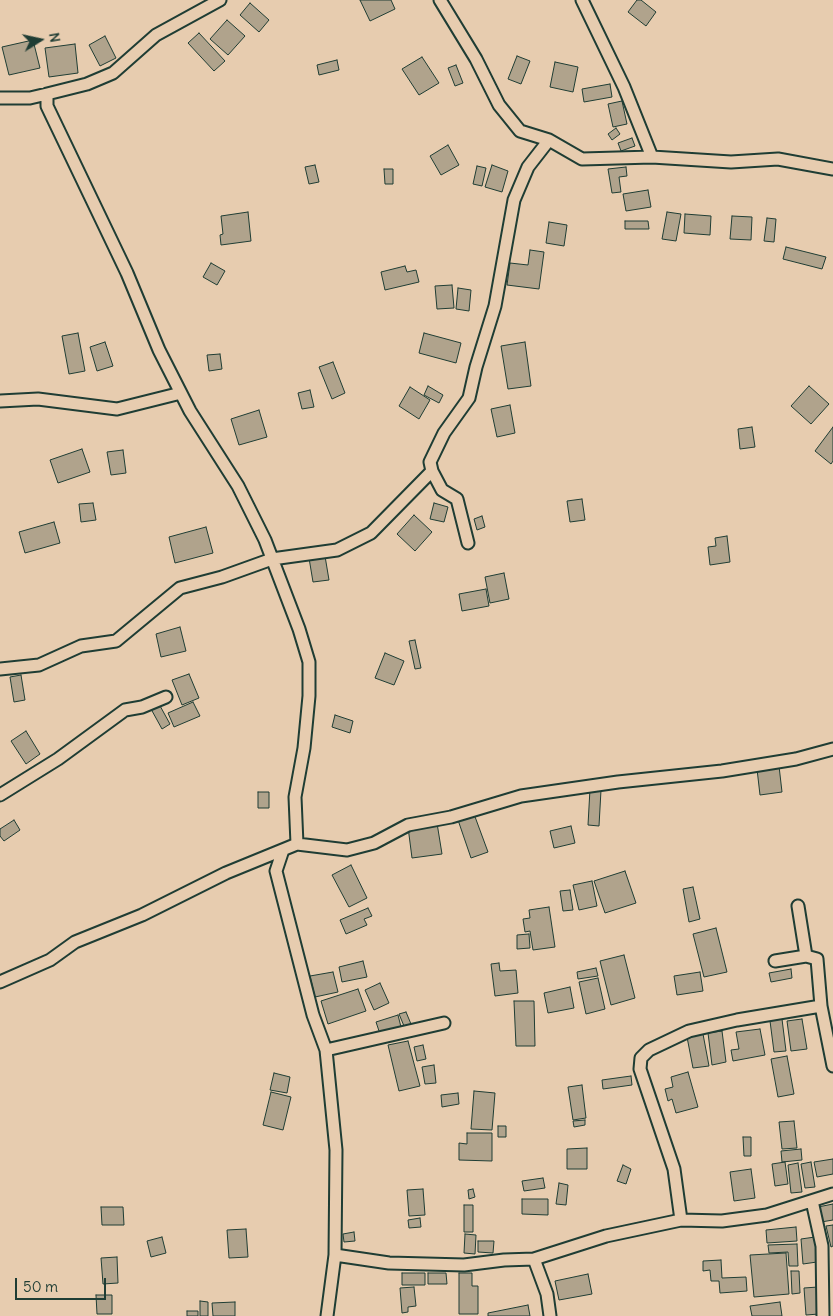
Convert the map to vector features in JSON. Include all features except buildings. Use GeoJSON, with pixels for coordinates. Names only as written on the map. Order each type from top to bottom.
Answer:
{"type":"FeatureCollection","features":[{"type":"Feature","properties":{"kind":"street"},"geometry":{"type":"LineString","coordinates":[[0,98],[47,100],[113,73],[156,35],[220,0]]}},
{"type":"Feature","properties":{"kind":"street"},"geometry":{"type":"LineString","coordinates":[[440,0],[476,59],[499,105],[520,132],[549,140],[582,159],[652,157],[731,162],[778,159],[833,169]]}},
{"type":"Feature","properties":{"kind":"street"},"geometry":{"type":"LineString","coordinates":[[582,0],[624,87],[652,157]]}},
{"type":"Feature","properties":{"kind":"street"},"geometry":{"type":"LineString","coordinates":[[47,100],[181,393],[238,486],[272,559],[299,629],[309,662],[304,748],[295,797],[297,844]]}},
{"type":"Feature","properties":{"kind":"street"},"geometry":{"type":"LineString","coordinates":[[468,543],[457,499],[442,490],[432,471],[430,462],[444,434],[469,398],[476,367],[495,306],[514,200],[528,167],[549,140]]}},
{"type":"Feature","properties":{"kind":"street"},"geometry":{"type":"LineString","coordinates":[[0,401],[38,399],[117,409],[181,393]]}},
{"type":"Feature","properties":{"kind":"street"},"geometry":{"type":"LineString","coordinates":[[0,670],[39,665],[81,646],[116,641],[180,588],[222,577],[272,559],[337,550],[371,533],[432,471]]}},
{"type":"Feature","properties":{"kind":"street"},"geometry":{"type":"LineString","coordinates":[[0,795],[58,759],[125,710],[142,707],[166,697]]}},
{"type":"Feature","properties":{"kind":"street"},"geometry":{"type":"LineString","coordinates":[[0,982],[50,960],[75,942],[142,915],[256,860],[297,844],[347,850],[374,842],[408,825],[451,817],[522,796],[618,782],[722,771],[796,759],[833,749]]}},
{"type":"Feature","properties":{"kind":"street"},"geometry":{"type":"LineString","coordinates":[[283,850],[276,871],[312,1015],[326,1050],[336,1150],[335,1255],[327,1316]]}},
{"type":"Feature","properties":{"kind":"street"},"geometry":{"type":"LineString","coordinates":[[256,860],[276,871]]}},
{"type":"Feature","properties":{"kind":"street"},"geometry":{"type":"LineString","coordinates":[[798,906],[806,956]]}},
{"type":"Feature","properties":{"kind":"street"},"geometry":{"type":"LineString","coordinates":[[774,961],[806,956],[817,959],[821,1006],[833,1066]]}},
{"type":"Feature","properties":{"kind":"street"},"geometry":{"type":"LineString","coordinates":[[681,1220],[674,1169],[640,1069],[641,1058],[649,1050],[689,1031],[737,1020],[821,1006]]}},
{"type":"Feature","properties":{"kind":"street"},"geometry":{"type":"LineString","coordinates":[[326,1050],[444,1023]]}},
{"type":"Feature","properties":{"kind":"street"},"geometry":{"type":"LineString","coordinates":[[335,1255],[389,1262],[464,1265],[504,1260],[534,1260],[606,1236],[681,1220],[722,1221],[767,1215],[833,1194]]}},
{"type":"Feature","properties":{"kind":"street"},"geometry":{"type":"LineString","coordinates":[[812,1201],[822,1246],[823,1316]]}},
{"type":"Feature","properties":{"kind":"street"},"geometry":{"type":"LineString","coordinates":[[534,1260],[547,1294],[550,1316]]}}]}
